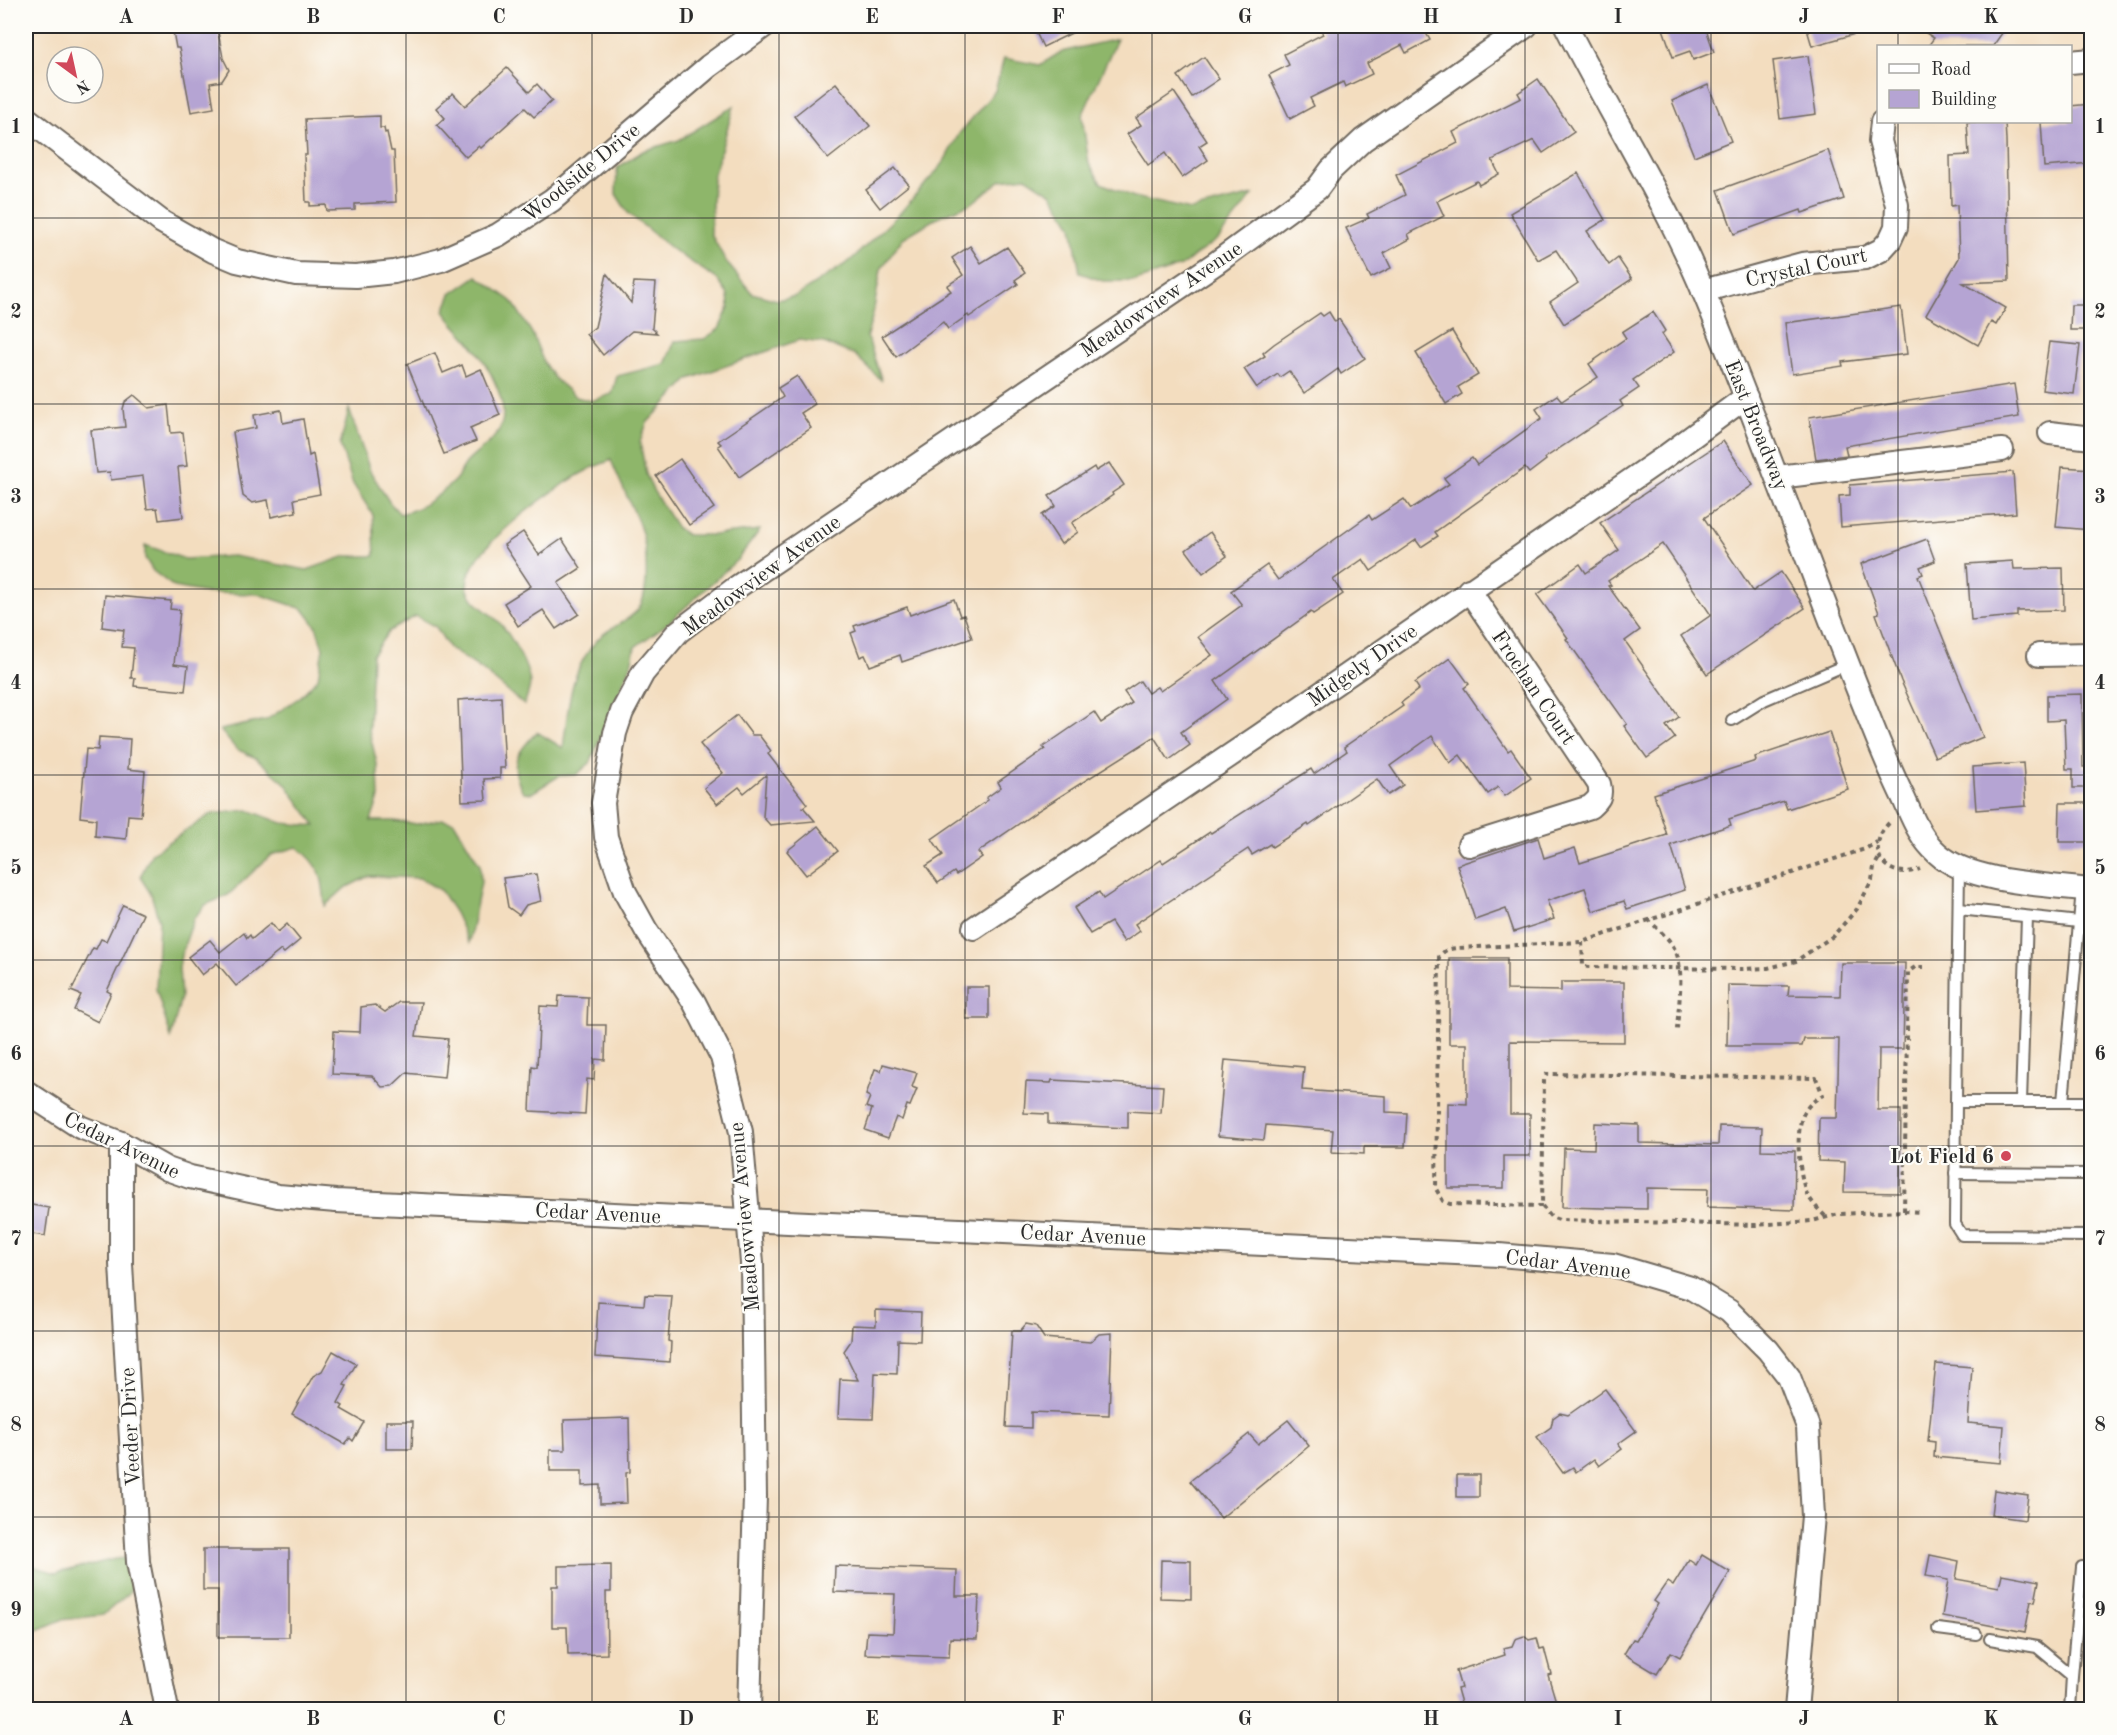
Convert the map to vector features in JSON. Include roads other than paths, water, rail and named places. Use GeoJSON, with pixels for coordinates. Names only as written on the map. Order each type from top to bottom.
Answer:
{"type":"FeatureCollection","features":[{"type":"Feature","properties":{"kind":"street","name":"Woodside Drive"},"geometry":{"type":"LineString","coordinates":[[26,118],[162,222],[237,261],[297,274],[356,276],[394,272],[441,260],[498,235],[552,200],[709,66],[764,26]]}},
{"type":"Feature","properties":{"kind":"street","name":"Meadowview Avenue"},"geometry":{"type":"LineString","coordinates":[[749,1710],[755,1497],[752,1263],[741,1132],[722,1057],[694,1002],[645,930],[625,892],[606,837],[603,802],[615,733],[622,712],[643,674],[678,632],[737,587],[1224,257],[1317,189],[1331,170],[1363,140],[1526,26]]}},
{"type":"Feature","properties":{"kind":"street","name":"East Broadway"},"geometry":{"type":"LineString","coordinates":[[1566,26],[1593,80],[1671,220],[1703,291],[1778,477],[1888,765],[1921,837],[1938,855],[1959,868]]}},
{"type":"Feature","properties":{"kind":"street"},"geometry":{"type":"LineString","coordinates":[[2072,62],[2091,60]]}},
{"type":"Feature","properties":{"kind":"street","name":"Crystal Court"},"geometry":{"type":"LineString","coordinates":[[1703,291],[1802,264],[1865,258],[1881,250],[1890,240],[1896,227],[1897,205],[1880,141],[1882,123]]}},
{"type":"Feature","properties":{"kind":"street","name":"Midgely Drive"},"geometry":{"type":"LineString","coordinates":[[974,928],[1259,736],[1666,456],[1746,397]]}},
{"type":"Feature","properties":{"kind":"street"},"geometry":{"type":"LineString","coordinates":[[2050,433],[2091,438]]}},
{"type":"Feature","properties":{"kind":"street"},"geometry":{"type":"LineString","coordinates":[[1778,477],[2002,450]]}},
{"type":"Feature","properties":{"kind":"street","name":"Frochan Court"},"geometry":{"type":"LineString","coordinates":[[1469,590],[1599,784],[1600,792],[1599,799],[1590,807],[1469,845]]}},
{"type":"Feature","properties":{"kind":"street"},"geometry":{"type":"LineString","coordinates":[[2039,655],[2091,654]]}},
{"type":"Feature","properties":{"kind":"street"},"geometry":{"type":"LineString","coordinates":[[1959,868],[1998,879],[2087,890]]}},
{"type":"Feature","properties":{"kind":"street","name":"Cedar Avenue"},"geometry":{"type":"LineString","coordinates":[[26,1092],[80,1127],[121,1143],[167,1169],[190,1177],[278,1196],[336,1201],[1499,1255],[1613,1265],[1692,1288],[1729,1311],[1768,1350],[1789,1377],[1808,1426],[1813,1516],[1796,1710]]}},
{"type":"Feature","properties":{"kind":"street","name":"Veeder Drive"},"geometry":{"type":"LineString","coordinates":[[121,1143],[121,1264],[138,1562],[167,1710]]}},
{"type":"Feature","properties":{"kind":"lane"},"geometry":{"type":"LineString","coordinates":[[1732,720],[1764,700],[1848,664]]}},
{"type":"Feature","properties":{"kind":"lane"},"geometry":{"type":"LineString","coordinates":[[1959,868],[1954,1224],[1962,1235],[2091,1236]]}},
{"type":"Feature","properties":{"kind":"lane"},"geometry":{"type":"LineString","coordinates":[[2062,1101],[2079,922],[2087,890]]}},
{"type":"Feature","properties":{"kind":"lane"},"geometry":{"type":"LineString","coordinates":[[1959,909],[2079,922]]}},
{"type":"Feature","properties":{"kind":"lane"},"geometry":{"type":"LineString","coordinates":[[2021,1102],[2027,917]]}},
{"type":"Feature","properties":{"kind":"lane"},"geometry":{"type":"LineString","coordinates":[[1956,1102],[2091,1102]]}},
{"type":"Feature","properties":{"kind":"lane"},"geometry":{"type":"LineString","coordinates":[[1955,1173],[2091,1174]]}},
{"type":"Feature","properties":{"kind":"lane"},"geometry":{"type":"LineString","coordinates":[[2070,1710],[2082,1567]]}},
{"type":"Feature","properties":{"kind":"lane"},"geometry":{"type":"LineString","coordinates":[[1938,1629],[1976,1634]]}},
{"type":"Feature","properties":{"kind":"lane"},"geometry":{"type":"LineString","coordinates":[[1990,1639],[2037,1647],[2072,1676]]}},
{"type":"Feature","properties":{"kind":"place","name":"Lot Field 6"},"geometry":{"type":"Point","coordinates":[2006,1156]}}]}
